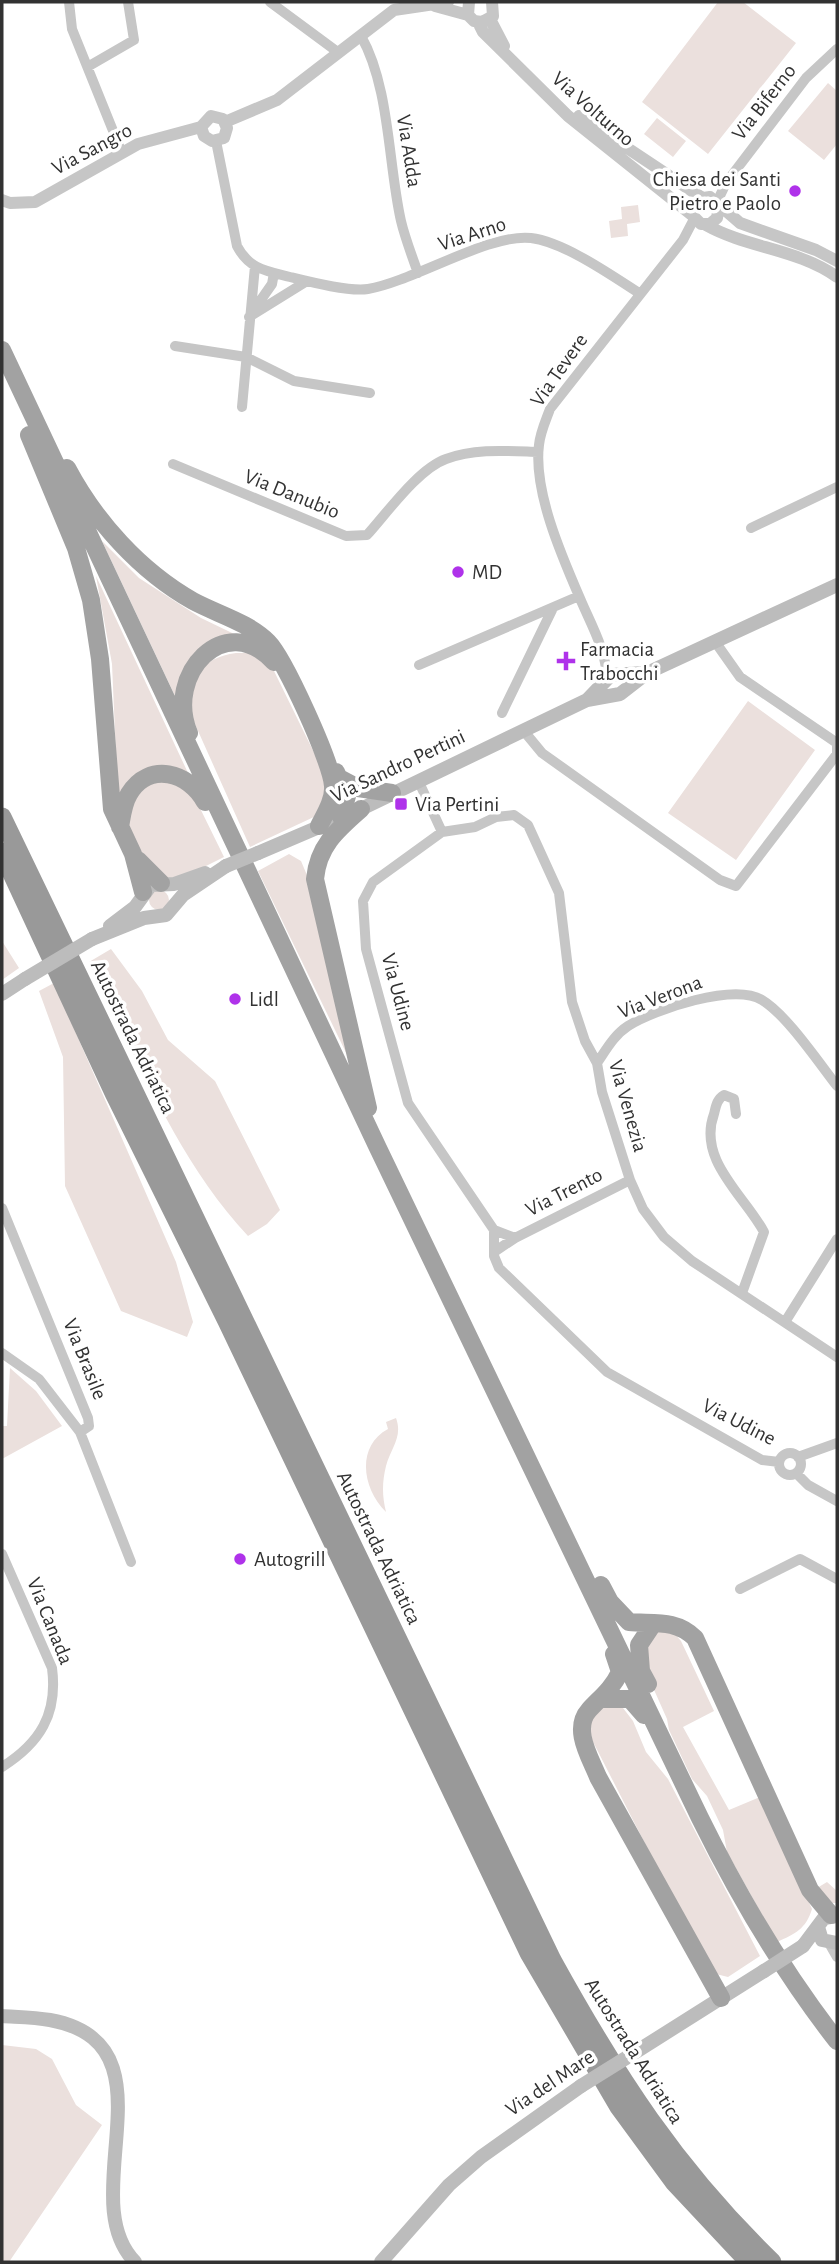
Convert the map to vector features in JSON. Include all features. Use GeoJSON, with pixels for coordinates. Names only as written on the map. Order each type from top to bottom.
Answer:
{"type":"FeatureCollection","features":[{"type":"Feature","properties":{"kind":"highway"},"geometry":{"type":"LineString","coordinates":[[2,350],[11,358],[69,472],[104,525],[151,573],[191,599],[250,628],[268,642],[288,677],[323,752],[341,779],[347,804],[341,817]]}},
{"type":"Feature","properties":{"kind":"highway"},"geometry":{"type":"LineString","coordinates":[[2,350],[377,1146],[664,1744],[738,1893],[806,2001],[837,2041]]}},
{"type":"Feature","properties":{"kind":"highway"},"geometry":{"type":"LineString","coordinates":[[2,350],[18,406],[76,548],[91,600],[100,659],[111,808],[133,854],[142,895]]}},
{"type":"Feature","properties":{"kind":"highway"},"geometry":{"type":"LineString","coordinates":[[209,792],[205,771],[185,724],[183,692],[193,667],[217,646],[248,644],[267,653],[288,677]]}},
{"type":"Feature","properties":{"kind":"highway"},"geometry":{"type":"LineString","coordinates":[[319,826],[334,790],[323,752]]}},
{"type":"Feature","properties":{"kind":"highway"},"geometry":{"type":"LineString","coordinates":[[120,827],[124,805],[131,790],[143,779],[159,773],[174,774],[192,783],[215,821],[227,830]]}},
{"type":"Feature","properties":{"kind":"highway"},"geometry":{"type":"LineString","coordinates":[[341,779],[358,788],[392,793]]}},
{"type":"Feature","properties":{"kind":"highway"},"geometry":{"type":"LineString","coordinates":[[360,809],[324,845],[317,862],[315,879],[377,1146]]}},
{"type":"Feature","properties":{"kind":"highway","name":"Autostrada Adriatica"},"geometry":{"type":"LineString","coordinates":[[2,817],[552,1960],[635,2102],[685,2169],[737,2228],[772,2262]]}},
{"type":"Feature","properties":{"kind":"highway","name":"Autostrada Adriatica"},"geometry":{"type":"LineString","coordinates":[[2,852],[114,1093],[239,1346],[529,1953],[619,2107],[674,2182],[749,2262]]}},
{"type":"Feature","properties":{"kind":"highway"},"geometry":{"type":"LineString","coordinates":[[133,854],[164,884]]}},
{"type":"Feature","properties":{"kind":"highway"},"geometry":{"type":"LineString","coordinates":[[571,1548],[587,1559],[620,1615],[629,1622],[674,1623],[686,1629],[703,1650],[815,1899],[830,1919]]}},
{"type":"Feature","properties":{"kind":"highway"},"geometry":{"type":"LineString","coordinates":[[601,1611],[603,1629],[620,1672],[601,1699],[587,1711],[580,1727],[585,1745],[629,1835],[721,1998]]}},
{"type":"Feature","properties":{"kind":"highway"},"geometry":{"type":"LineString","coordinates":[[653,1624],[639,1646],[638,1657],[664,1719],[664,1744]]}},
{"type":"Feature","properties":{"kind":"highway"},"geometry":{"type":"LineString","coordinates":[[601,1699],[630,1699],[664,1744]]}},
{"type":"Feature","properties":{"kind":"main road"},"geometry":{"type":"LineString","coordinates":[[614,682],[647,673],[716,643],[837,585]]}},
{"type":"Feature","properties":{"kind":"main road","name":"Via Sandro Pertini"},"geometry":{"type":"LineString","coordinates":[[2,994],[93,939],[135,907],[151,885],[164,884],[226,866],[360,809],[587,700],[614,682]]}},
{"type":"Feature","properties":{"kind":"main road","name":"Via Sandro Pertini"},"geometry":{"type":"LineString","coordinates":[[93,939],[144,918],[171,912],[176,902],[226,866]]}},
{"type":"Feature","properties":{"kind":"main road"},"geometry":{"type":"LineString","coordinates":[[164,884],[174,892],[176,902]]}},
{"type":"Feature","properties":{"kind":"main road"},"geometry":{"type":"LineString","coordinates":[[142,895],[146,912],[156,917]]}},
{"type":"Feature","properties":{"kind":"main road"},"geometry":{"type":"LineString","coordinates":[[830,1919],[820,1937],[830,1943]]}},
{"type":"Feature","properties":{"kind":"main road","name":"Via del Mare"},"geometry":{"type":"LineString","coordinates":[[381,2262],[449,2185],[481,2157],[613,2066],[803,1946],[830,1919]]}},
{"type":"Feature","properties":{"kind":"main road","name":"Via del Mare"},"geometry":{"type":"LineString","coordinates":[[803,1946],[830,1943]]}},
{"type":"Feature","properties":{"kind":"main road"},"geometry":{"type":"LineString","coordinates":[[2,2016],[62,2024],[90,2038],[104,2050],[113,2068],[119,2097],[113,2190],[115,2227],[126,2253],[135,2262]]}},
{"type":"Feature","properties":{"kind":"street"},"geometry":{"type":"LineString","coordinates":[[69,2],[72,29],[122,153]]}},
{"type":"Feature","properties":{"kind":"street"},"geometry":{"type":"LineString","coordinates":[[89,66],[134,40],[128,2]]}},
{"type":"Feature","properties":{"kind":"street"},"geometry":{"type":"LineString","coordinates":[[270,2],[339,53]]}},
{"type":"Feature","properties":{"kind":"street","name":"Via Sangro"},"geometry":{"type":"LineString","coordinates":[[2,200],[10,203],[35,202],[122,153],[167,134],[201,127],[211,116],[221,117],[225,122],[277,100],[394,10],[448,2]]}},
{"type":"Feature","properties":{"kind":"street"},"geometry":{"type":"LineString","coordinates":[[428,5],[484,10]]}},
{"type":"Feature","properties":{"kind":"street","name":"Via Volturno"},"geometry":{"type":"LineString","coordinates":[[484,10],[502,44],[571,111],[712,200],[740,223],[816,250],[837,261]]}},
{"type":"Feature","properties":{"kind":"street","name":"Via Volturno"},"geometry":{"type":"LineString","coordinates":[[484,10],[483,32],[568,116],[698,220],[730,237],[808,261],[837,277]]}},
{"type":"Feature","properties":{"kind":"street","name":"Via Adda"},"geometry":{"type":"LineString","coordinates":[[361,36],[368,48],[381,97],[402,222],[418,273]]}},
{"type":"Feature","properties":{"kind":"street","name":"Via Biferno"},"geometry":{"type":"LineString","coordinates":[[712,200],[806,78],[837,49]]}},
{"type":"Feature","properties":{"kind":"street"},"geometry":{"type":"LineString","coordinates":[[201,127],[205,138],[216,141],[226,135],[225,122]]}},
{"type":"Feature","properties":{"kind":"street"},"geometry":{"type":"LineString","coordinates":[[216,141],[237,246],[245,260],[256,266],[242,407]]}},
{"type":"Feature","properties":{"kind":"street"},"geometry":{"type":"LineString","coordinates":[[712,200],[717,218],[698,220],[692,206],[712,200]]}},
{"type":"Feature","properties":{"kind":"street","name":"Via Tevere"},"geometry":{"type":"LineString","coordinates":[[614,682],[545,506],[538,474],[538,452],[550,409],[698,220]]}},
{"type":"Feature","properties":{"kind":"street","name":"Via Arno"},"geometry":{"type":"LineString","coordinates":[[256,266],[307,281],[366,290],[485,246],[528,237],[553,243],[639,293]]}},
{"type":"Feature","properties":{"kind":"street"},"geometry":{"type":"LineString","coordinates":[[249,317],[272,284],[274,273]]}},
{"type":"Feature","properties":{"kind":"street"},"geometry":{"type":"LineString","coordinates":[[249,317],[307,281]]}},
{"type":"Feature","properties":{"kind":"street"},"geometry":{"type":"LineString","coordinates":[[175,346],[246,357],[294,381],[370,393]]}},
{"type":"Feature","properties":{"kind":"street","name":"Via Danubio"},"geometry":{"type":"LineString","coordinates":[[173,464],[346,536],[367,535],[426,471],[445,459],[488,450],[538,452]]}},
{"type":"Feature","properties":{"kind":"street"},"geometry":{"type":"LineString","coordinates":[[751,528],[837,487]]}},
{"type":"Feature","properties":{"kind":"street"},"geometry":{"type":"LineString","coordinates":[[419,665],[552,610],[579,596]]}},
{"type":"Feature","properties":{"kind":"street"},"geometry":{"type":"LineString","coordinates":[[502,713],[552,610]]}},
{"type":"Feature","properties":{"kind":"street"},"geometry":{"type":"LineString","coordinates":[[523,730],[542,752],[611,803],[720,880],[736,886],[837,754],[837,743],[740,677],[716,643]]}},
{"type":"Feature","properties":{"kind":"street"},"geometry":{"type":"LineString","coordinates":[[418,780],[442,832]]}},
{"type":"Feature","properties":{"kind":"street","name":"Via Venezia"},"geometry":{"type":"LineString","coordinates":[[442,832],[475,827],[496,817],[514,815],[528,825],[559,893],[572,1002],[585,1041],[597,1063],[602,1092],[630,1180],[643,1209],[669,1241],[692,1261],[837,1357]]}},
{"type":"Feature","properties":{"kind":"street","name":"Via Udine"},"geometry":{"type":"LineString","coordinates":[[442,832],[373,882],[363,901],[366,949],[408,1103],[494,1230],[499,1268],[607,1372],[762,1460],[779,1462],[788,1454],[798,1457],[837,1443]]}},
{"type":"Feature","properties":{"kind":"street","name":"Via Verona"},"geometry":{"type":"LineString","coordinates":[[597,1063],[616,1036],[629,1025],[707,997],[734,992],[752,995],[770,1005],[837,1086]]}},
{"type":"Feature","properties":{"kind":"street"},"geometry":{"type":"LineString","coordinates":[[736,1114],[734,1099],[724,1095],[719,1097],[709,1126],[714,1154],[731,1188],[756,1217],[764,1232],[742,1293]]}},
{"type":"Feature","properties":{"kind":"street","name":"Via Trento"},"geometry":{"type":"LineString","coordinates":[[515,1238],[630,1180]]}},
{"type":"Feature","properties":{"kind":"street","name":"Via Brasile"},"geometry":{"type":"LineString","coordinates":[[2,1208],[88,1418],[89,1426],[80,1432],[131,1562]]}},
{"type":"Feature","properties":{"kind":"street"},"geometry":{"type":"LineString","coordinates":[[494,1230],[515,1238]]}},
{"type":"Feature","properties":{"kind":"street"},"geometry":{"type":"LineString","coordinates":[[495,1252],[515,1238]]}},
{"type":"Feature","properties":{"kind":"street"},"geometry":{"type":"LineString","coordinates":[[785,1322],[837,1239]]}},
{"type":"Feature","properties":{"kind":"street"},"geometry":{"type":"LineString","coordinates":[[2,1353],[39,1379],[80,1432]]}},
{"type":"Feature","properties":{"kind":"street","name":"Via Udine"},"geometry":{"type":"LineString","coordinates":[[796,1473],[800,1466],[798,1457]]}},
{"type":"Feature","properties":{"kind":"street","name":"Via Udine"},"geometry":{"type":"LineString","coordinates":[[779,1462],[782,1472],[796,1473],[808,1485],[837,1501]]}},
{"type":"Feature","properties":{"kind":"street","name":"Via Canada"},"geometry":{"type":"LineString","coordinates":[[2,1554],[52,1668],[54,1687],[45,1724],[26,1752],[2,1767]]}},
{"type":"Feature","properties":{"kind":"street"},"geometry":{"type":"LineString","coordinates":[[740,1589],[800,1559],[837,1579]]}},
{"type":"Feature","properties":{"kind":"street"},"geometry":{"type":"LineString","coordinates":[[830,1943],[837,1957]]}},
{"type":"Feature","properties":{"kind":"shaded area"},"geometry":{"type":"Polygon","coordinates":[[[718,2],[743,2],[796,43],[708,154],[642,102],[718,2]]]}},
{"type":"Feature","properties":{"kind":"shaded area"},"geometry":{"type":"Polygon","coordinates":[[[828,83],[837,91],[837,144],[824,160],[788,131],[828,83]]]}},
{"type":"Feature","properties":{"kind":"shaded area"},"geometry":{"type":"Polygon","coordinates":[[[657,118],[686,141],[673,157],[644,134],[657,118]]]}},
{"type":"Feature","properties":{"kind":"shaded area"},"geometry":{"type":"Polygon","coordinates":[[[638,205],[640,222],[627,224],[628,236],[611,238],[609,221],[622,219],[621,207],[638,205]]]}},
{"type":"Feature","properties":{"kind":"shaded area"},"geometry":{"type":"Polygon","coordinates":[[[102,541],[139,578],[201,618],[255,644],[225,639],[176,698],[102,541]]]}},
{"type":"Feature","properties":{"kind":"shaded area"},"geometry":{"type":"Polygon","coordinates":[[[96,576],[188,773],[166,768],[118,801],[112,664],[96,576]]]}},
{"type":"Feature","properties":{"kind":"shaded area"},"geometry":{"type":"Polygon","coordinates":[[[236,653],[251,653],[274,671],[327,779],[328,789],[316,816],[250,847],[190,713],[192,690],[199,672],[213,660],[236,653]]]}},
{"type":"Feature","properties":{"kind":"shaded area"},"geometry":{"type":"Polygon","coordinates":[[[748,701],[815,750],[736,860],[668,813],[748,701]]]}},
{"type":"Feature","properties":{"kind":"shaded area"},"geometry":{"type":"Polygon","coordinates":[[[172,779],[196,800],[224,857],[182,878],[170,880],[137,850],[127,819],[134,794],[142,786],[172,779]]]}},
{"type":"Feature","properties":{"kind":"shaded area"},"geometry":{"type":"Polygon","coordinates":[[[289,854],[301,861],[309,880],[351,1063],[258,871],[289,854]]]}},
{"type":"Feature","properties":{"kind":"shaded area"},"geometry":{"type":"Polygon","coordinates":[[[159,890],[166,893],[169,900],[166,907],[159,910],[152,907],[149,900],[152,893],[159,890]]]}},
{"type":"Feature","properties":{"kind":"shaded area"},"geometry":{"type":"Polygon","coordinates":[[[2,941],[19,968],[2,980],[2,941]]]}},
{"type":"Feature","properties":{"kind":"shaded area"},"geometry":{"type":"Polygon","coordinates":[[[111,949],[142,991],[168,1040],[215,1081],[280,1210],[267,1224],[248,1236],[222,1206],[178,1140],[89,962],[111,949]]]}},
{"type":"Feature","properties":{"kind":"shaded area"},"geometry":{"type":"Polygon","coordinates":[[[54,983],[176,1262],[193,1322],[187,1337],[121,1311],[65,1186],[63,1057],[39,991],[54,983]]]}},
{"type":"Feature","properties":{"kind":"shaded area"},"geometry":{"type":"Polygon","coordinates":[[[10,1368],[36,1391],[62,1426],[2,1459],[2,1426],[7,1426],[10,1368]]]}},
{"type":"Feature","properties":{"kind":"shaded area"},"geometry":{"type":"Polygon","coordinates":[[[396,1418],[397,1437],[384,1478],[386,1512],[372,1492],[366,1468],[367,1457],[371,1446],[388,1429],[386,1422],[396,1418]]]}},
{"type":"Feature","properties":{"kind":"shaded area"},"geometry":{"type":"Polygon","coordinates":[[[656,1631],[675,1634],[681,1641],[714,1711],[683,1727],[729,1810],[760,1797],[812,1909],[799,1930],[777,1942],[727,1852],[723,1830],[707,1796],[692,1779],[643,1665],[643,1641],[656,1631]]]}},
{"type":"Feature","properties":{"kind":"shaded area"},"geometry":{"type":"Polygon","coordinates":[[[609,1705],[623,1708],[633,1721],[646,1752],[668,1779],[760,1956],[728,1977],[716,1974],[706,1963],[588,1732],[596,1708],[609,1705]]]}},
{"type":"Feature","properties":{"kind":"shaded area"},"geometry":{"type":"Polygon","coordinates":[[[827,1882],[837,1891],[837,1903],[832,1903],[817,1888],[827,1882]]]}},
{"type":"Feature","properties":{"kind":"shaded area"},"geometry":{"type":"Polygon","coordinates":[[[2,2045],[36,2049],[52,2059],[76,2105],[102,2125],[9,2262],[2,2262],[2,2045]]]}},
{"type":"Feature","properties":{"kind":"place","name":"Chiesa dei Santi Pietro e Paolo"},"geometry":{"type":"Point","coordinates":[795,191]}},
{"type":"Feature","properties":{"kind":"place","name":"MD"},"geometry":{"type":"Point","coordinates":[458,572]}},
{"type":"Feature","properties":{"kind":"place","name":"Farmacia Trabocchi"},"geometry":{"type":"Point","coordinates":[566,661]}},
{"type":"Feature","properties":{"kind":"place","name":"Via Pertini"},"geometry":{"type":"Point","coordinates":[401,804]}},
{"type":"Feature","properties":{"kind":"place","name":"Lidl"},"geometry":{"type":"Point","coordinates":[235,999]}},
{"type":"Feature","properties":{"kind":"place","name":"Autogrill"},"geometry":{"type":"Point","coordinates":[240,1559]}}]}
